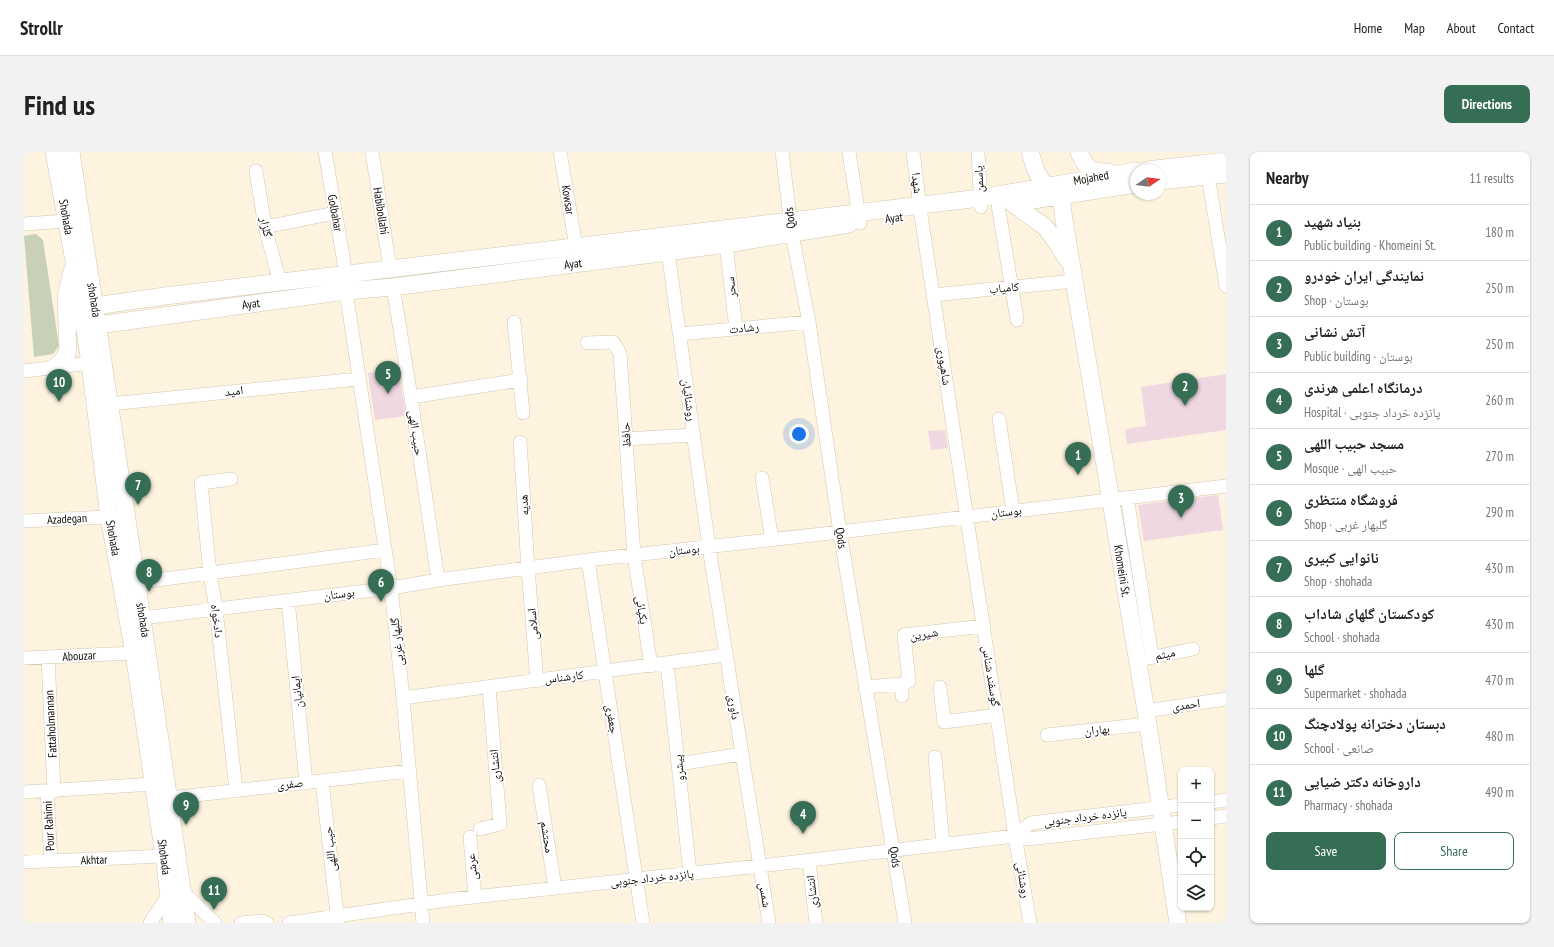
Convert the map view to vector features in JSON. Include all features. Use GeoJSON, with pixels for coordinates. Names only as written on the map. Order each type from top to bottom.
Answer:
{"type":"FeatureCollection","features":[{"type":"Feature","properties":{"kind":"main road","name":"Shohada"},"geometry":{"type":"LineString","coordinates":[[54,152],[74,261],[88,307]]}},
{"type":"Feature","properties":{"kind":"main road","name":"shohada"},"geometry":{"type":"LineString","coordinates":[[71,152],[88,307],[91,326],[110,404],[170,798],[176,894],[187,923]]}},
{"type":"Feature","properties":{"kind":"main road"},"geometry":{"type":"LineString","coordinates":[[1078,154],[1087,167],[1097,172],[1129,172]]}},
{"type":"Feature","properties":{"kind":"main road"},"geometry":{"type":"LineString","coordinates":[[1032,160],[1045,186],[1061,196],[1075,181],[1078,154]]}},
{"type":"Feature","properties":{"kind":"main road"},"geometry":{"type":"LineString","coordinates":[[1032,160],[1030,174],[1022,186],[1008,200],[1045,227],[1057,243],[1073,275]]}},
{"type":"Feature","properties":{"kind":"main road"},"geometry":{"type":"LineString","coordinates":[[1166,168],[1226,161]]}},
{"type":"Feature","properties":{"kind":"main road","name":"Mojahed"},"geometry":{"type":"LineString","coordinates":[[1045,186],[1129,172]]}},
{"type":"Feature","properties":{"kind":"main road"},"geometry":{"type":"LineString","coordinates":[[1166,180],[1226,174]]}},
{"type":"Feature","properties":{"kind":"main road","name":"Ayat"},"geometry":{"type":"LineString","coordinates":[[88,307],[280,282],[576,247],[792,227],[980,202],[1061,196],[1130,185]]}},
{"type":"Feature","properties":{"kind":"main road","name":"Ayat"},"geometry":{"type":"LineString","coordinates":[[1008,200],[1045,186]]}},
{"type":"Feature","properties":{"kind":"main road","name":"Khomeini St."},"geometry":{"type":"LineString","coordinates":[[1061,196],[1073,275],[1118,498],[1144,659],[1147,718],[1178,923]]}},
{"type":"Feature","properties":{"kind":"main road","name":"Ayat"},"geometry":{"type":"LineString","coordinates":[[91,326],[346,291],[393,287],[726,244],[792,227]]}},
{"type":"Feature","properties":{"kind":"main road"},"geometry":{"type":"LineString","coordinates":[[54,368],[62,361],[68,352],[66,296],[74,261]]}},
{"type":"Feature","properties":{"kind":"main road"},"geometry":{"type":"LineString","coordinates":[[155,298],[157,316]]}},
{"type":"Feature","properties":{"kind":"main road","name":"Shohada"},"geometry":{"type":"LineString","coordinates":[[91,326],[90,363],[109,517],[134,653],[164,856],[176,894],[172,923]]}},
{"type":"Feature","properties":{"kind":"street","name":"Golbahar"},"geometry":{"type":"LineString","coordinates":[[325,152],[346,274]]}},
{"type":"Feature","properties":{"kind":"street","name":"Habibollahi"},"geometry":{"type":"LineString","coordinates":[[372,152],[390,269]]}},
{"type":"Feature","properties":{"kind":"street","name":"Kowsar"},"geometry":{"type":"LineString","coordinates":[[560,152],[576,247]]}},
{"type":"Feature","properties":{"kind":"street","name":"Qods"},"geometry":{"type":"LineString","coordinates":[[782,152],[792,227],[809,322],[840,532],[905,923]]}},
{"type":"Feature","properties":{"kind":"street"},"geometry":{"type":"LineString","coordinates":[[849,152],[859,217]]}},
{"type":"Feature","properties":{"kind":"street","name":"شهدا"},"geometry":{"type":"LineString","coordinates":[[912,152],[920,210]]}},
{"type":"Feature","properties":{"kind":"street","name":"یاسمن"},"geometry":{"type":"LineString","coordinates":[[978,152],[980,202]]}},
{"type":"Feature","properties":{"kind":"street","name":"گلزار"},"geometry":{"type":"LineString","coordinates":[[256,171],[265,227],[280,282]]}},
{"type":"Feature","properties":{"kind":"street"},"geometry":{"type":"LineString","coordinates":[[1208,175],[1226,286]]}},
{"type":"Feature","properties":{"kind":"street"},"geometry":{"type":"LineString","coordinates":[[1008,200],[1010,287],[1017,320]]}},
{"type":"Feature","properties":{"kind":"street","name":"شاهپوری"},"geometry":{"type":"LineString","coordinates":[[920,210],[967,517]]}},
{"type":"Feature","properties":{"kind":"street"},"geometry":{"type":"LineString","coordinates":[[265,227],[335,213]]}},
{"type":"Feature","properties":{"kind":"street"},"geometry":{"type":"LineString","coordinates":[[24,224],[66,221]]}},
{"type":"Feature","properties":{"kind":"street","name":"سحر"},"geometry":{"type":"LineString","coordinates":[[726,244],[736,329]]}},
{"type":"Feature","properties":{"kind":"street","name":"روشنائیان"},"geometry":{"type":"LineString","coordinates":[[668,252],[709,547]]}},
{"type":"Feature","properties":{"kind":"street","name":"کامیاب"},"geometry":{"type":"LineString","coordinates":[[933,295],[1010,287],[1073,275]]}},
{"type":"Feature","properties":{"kind":"street","name":"حبیب الهی"},"geometry":{"type":"LineString","coordinates":[[393,287],[438,580]]}},
{"type":"Feature","properties":{"kind":"street","name":"گلبهار غربی"},"geometry":{"type":"LineString","coordinates":[[346,291],[358,379],[391,588],[410,771],[423,923]]}},
{"type":"Feature","properties":{"kind":"street"},"geometry":{"type":"LineString","coordinates":[[514,322],[521,380],[523,413]]}},
{"type":"Feature","properties":{"kind":"street","name":"رشادت"},"geometry":{"type":"LineString","coordinates":[[680,334],[809,322]]}},
{"type":"Feature","properties":{"kind":"street","name":"حافظ"},"geometry":{"type":"LineString","coordinates":[[588,343],[613,342],[620,353],[634,555]]}},
{"type":"Feature","properties":{"kind":"street"},"geometry":{"type":"LineString","coordinates":[[24,370],[90,363]]}},
{"type":"Feature","properties":{"kind":"street","name":"امید"},"geometry":{"type":"LineString","coordinates":[[110,404],[358,379]]}},
{"type":"Feature","properties":{"kind":"street"},"geometry":{"type":"LineString","coordinates":[[411,397],[521,380]]}},
{"type":"Feature","properties":{"kind":"street"},"geometry":{"type":"LineString","coordinates":[[999,419],[1013,511]]}},
{"type":"Feature","properties":{"kind":"street"},"geometry":{"type":"LineString","coordinates":[[626,439],[693,435]]}},
{"type":"Feature","properties":{"kind":"street","name":"هدیه"},"geometry":{"type":"LineString","coordinates":[[520,442],[528,568]]}},
{"type":"Feature","properties":{"kind":"street"},"geometry":{"type":"LineString","coordinates":[[762,478],[772,540]]}},
{"type":"Feature","properties":{"kind":"street","name":"دادخواه"},"geometry":{"type":"LineString","coordinates":[[231,479],[201,483],[210,574],[216,609],[236,790]]}},
{"type":"Feature","properties":{"kind":"street","name":"بوستان"},"geometry":{"type":"LineString","coordinates":[[142,618],[391,588],[438,580],[588,560],[772,540],[1226,486]]}},
{"type":"Feature","properties":{"kind":"street","name":"Azadegan"},"geometry":{"type":"LineString","coordinates":[[24,521],[127,516]]}},
{"type":"Feature","properties":{"kind":"street","name":"گوسفند شناس"},"geometry":{"type":"LineString","coordinates":[[967,517],[1015,836]]}},
{"type":"Feature","properties":{"kind":"street","name":"داوری"},"geometry":{"type":"LineString","coordinates":[[709,547],[760,866]]}},
{"type":"Feature","properties":{"kind":"street"},"geometry":{"type":"LineString","coordinates":[[149,581],[385,550]]}},
{"type":"Feature","properties":{"kind":"street","name":"یکپائی"},"geometry":{"type":"LineString","coordinates":[[634,555],[651,666]]}},
{"type":"Feature","properties":{"kind":"street","name":"جعفری"},"geometry":{"type":"LineString","coordinates":[[588,560],[643,923]]}},
{"type":"Feature","properties":{"kind":"street","name":"اسلامی"},"geometry":{"type":"LineString","coordinates":[[528,568],[537,680]]}},
{"type":"Feature","properties":{"kind":"street","name":"ایمانیان"},"geometry":{"type":"LineString","coordinates":[[288,600],[306,783]]}},
{"type":"Feature","properties":{"kind":"street","name":"شیرین"},"geometry":{"type":"LineString","coordinates":[[865,687],[902,690],[909,681],[904,635],[984,626]]}},
{"type":"Feature","properties":{"kind":"street","name":"میثم"},"geometry":{"type":"LineString","coordinates":[[1144,659],[1193,649]]}},
{"type":"Feature","properties":{"kind":"street","name":"Abouzar"},"geometry":{"type":"LineString","coordinates":[[24,658],[134,653]]}},
{"type":"Feature","properties":{"kind":"street","name":"کارشناس"},"geometry":{"type":"LineString","coordinates":[[403,698],[726,655]]}},
{"type":"Feature","properties":{"kind":"street","name":"Fattaholmannan"},"geometry":{"type":"LineString","coordinates":[[48,657],[50,791]]}},
{"type":"Feature","properties":{"kind":"street","name":"پیشرو"},"geometry":{"type":"LineString","coordinates":[[668,663],[690,873]]}},
{"type":"Feature","properties":{"kind":"street","name":"انتشاری"},"geometry":{"type":"LineString","coordinates":[[475,833],[500,824],[489,687]]}},
{"type":"Feature","properties":{"kind":"street"},"geometry":{"type":"LineString","coordinates":[[940,687],[944,722],[997,715]]}},
{"type":"Feature","properties":{"kind":"street","name":"احمدی"},"geometry":{"type":"LineString","coordinates":[[1147,718],[1226,699]]}},
{"type":"Feature","properties":{"kind":"street","name":"بهاران"},"geometry":{"type":"LineString","coordinates":[[1047,735],[1147,718]]}},
{"type":"Feature","properties":{"kind":"street"},"geometry":{"type":"LineString","coordinates":[[678,764],[742,754]]}},
{"type":"Feature","properties":{"kind":"street"},"geometry":{"type":"LineString","coordinates":[[935,757],[943,845]]}},
{"type":"Feature","properties":{"kind":"street","name":"صفری"},"geometry":{"type":"LineString","coordinates":[[170,798],[410,771]]}},
{"type":"Feature","properties":{"kind":"street","name":"حیب اللهی"},"geometry":{"type":"LineString","coordinates":[[322,781],[337,920]]}},
{"type":"Feature","properties":{"kind":"street"},"geometry":{"type":"LineString","coordinates":[[24,792],[154,784]]}},
{"type":"Feature","properties":{"kind":"street","name":"محتشم"},"geometry":{"type":"LineString","coordinates":[[539,785],[555,888]]}},
{"type":"Feature","properties":{"kind":"street","name":"Pour Rahimi"},"geometry":{"type":"LineString","coordinates":[[50,791],[51,861]]}},
{"type":"Feature","properties":{"kind":"street"},"geometry":{"type":"LineString","coordinates":[[1214,802],[1226,800]]}},
{"type":"Feature","properties":{"kind":"street"},"geometry":{"type":"LineString","coordinates":[[1161,816],[1178,808]]}},
{"type":"Feature","properties":{"kind":"street"},"geometry":{"type":"LineString","coordinates":[[1161,816],[1178,821]]}},
{"type":"Feature","properties":{"kind":"street","name":"پانزده خرداد جنوبی"},"geometry":{"type":"LineString","coordinates":[[289,923],[337,920],[421,904],[475,897],[636,878],[809,861],[1015,836],[1031,823],[1161,816]]}},
{"type":"Feature","properties":{"kind":"street"},"geometry":{"type":"LineString","coordinates":[[1214,818],[1226,816]]}},
{"type":"Feature","properties":{"kind":"street","name":"عرشی"},"geometry":{"type":"LineString","coordinates":[[475,833],[475,897]]}},
{"type":"Feature","properties":{"kind":"street","name":"روشنائی"},"geometry":{"type":"LineString","coordinates":[[1015,836],[1030,923]]}},
{"type":"Feature","properties":{"kind":"street","name":"Akhtar"},"geometry":{"type":"LineString","coordinates":[[24,862],[164,856]]}},
{"type":"Feature","properties":{"kind":"street","name":"انتشاری"},"geometry":{"type":"LineString","coordinates":[[809,861],[816,923]]}},
{"type":"Feature","properties":{"kind":"street","name":"شمس"},"geometry":{"type":"LineString","coordinates":[[760,866],[769,923]]}},
{"type":"Feature","properties":{"kind":"street"},"geometry":{"type":"LineString","coordinates":[[150,923],[176,894],[215,923]]}},
{"type":"Feature","properties":{"kind":"street"},"geometry":{"type":"LineString","coordinates":[[241,923],[261,921],[267,923]]}},
{"type":"Feature","properties":{"kind":"green space"},"geometry":{"type":"Polygon","coordinates":[[[36,234],[43,240],[59,346],[53,354],[34,357],[24,236],[36,234]]]}},
{"type":"Feature","properties":{"kind":"building"},"geometry":{"type":"Polygon","coordinates":[[[398,368],[406,416],[375,420],[368,373],[398,368]]]}},
{"type":"Feature","properties":{"kind":"building"},"geometry":{"type":"Polygon","coordinates":[[[1226,374],[1226,430],[1127,444],[1125,429],[1146,426],[1141,387],[1226,374]]]}},
{"type":"Feature","properties":{"kind":"building"},"geometry":{"type":"Polygon","coordinates":[[[945,430],[948,448],[931,450],[928,431],[945,430]]]}},
{"type":"Feature","properties":{"kind":"building"},"geometry":{"type":"Polygon","coordinates":[[[1218,495],[1223,530],[1144,541],[1138,505],[1218,495]]]}},
{"type":"Feature","properties":{"kind":"place","name":"مسجد حبیب اللهی"},"geometry":{"type":"Point","coordinates":[388,394]}},
{"type":"Feature","properties":{"kind":"place","name":"دبستان دخترانه پولادچنگ"},"geometry":{"type":"Point","coordinates":[59,402]}},
{"type":"Feature","properties":{"kind":"place","name":"نمایندگی ایران خودرو"},"geometry":{"type":"Point","coordinates":[1185,406]}},
{"type":"Feature","properties":{"kind":"place","name":"بنیاد شهید"},"geometry":{"type":"Point","coordinates":[1078,475]}},
{"type":"Feature","properties":{"kind":"place","name":"نانوایی کبیری"},"geometry":{"type":"Point","coordinates":[138,505]}},
{"type":"Feature","properties":{"kind":"place","name":"آتش نشانی"},"geometry":{"type":"Point","coordinates":[1181,518]}},
{"type":"Feature","properties":{"kind":"place","name":"کودکستان گلهای شاداب"},"geometry":{"type":"Point","coordinates":[149,592]}},
{"type":"Feature","properties":{"kind":"place","name":"فروشگاه منتظری"},"geometry":{"type":"Point","coordinates":[381,602]}},
{"type":"Feature","properties":{"kind":"place","name":"گلها"},"geometry":{"type":"Point","coordinates":[186,825]}},
{"type":"Feature","properties":{"kind":"place","name":"درمانگاه اعلمی هرندی"},"geometry":{"type":"Point","coordinates":[803,834]}},
{"type":"Feature","properties":{"kind":"place","name":"داروخانه دکتر ضیایی"},"geometry":{"type":"Point","coordinates":[214,910]}}]}
